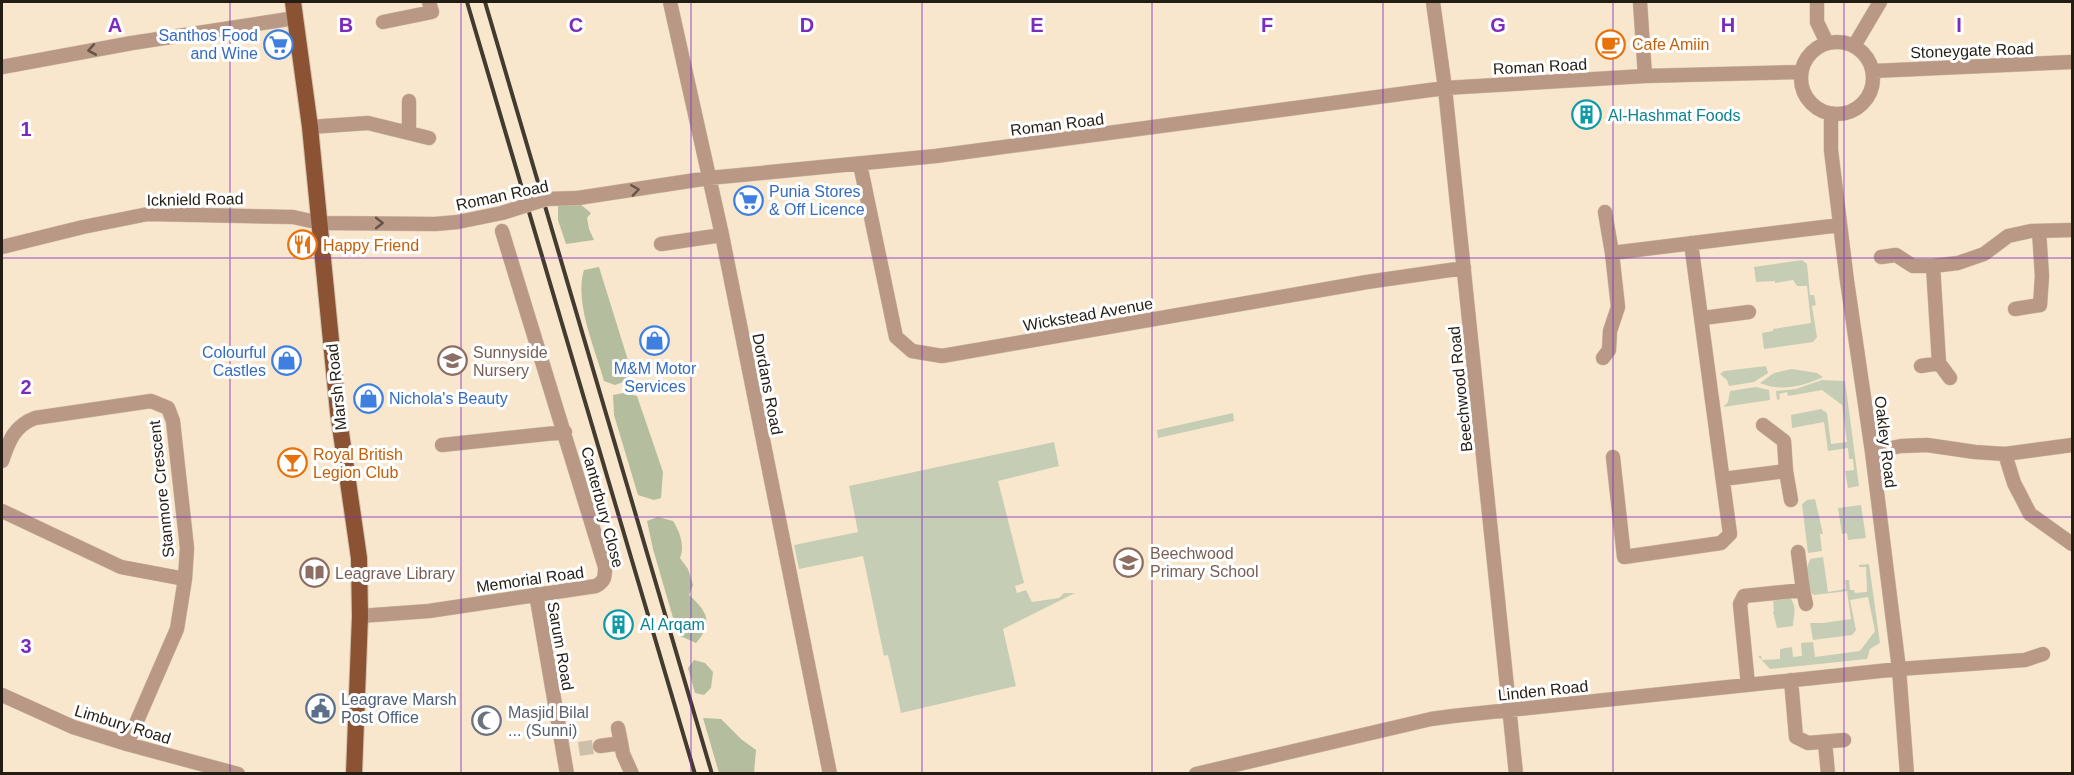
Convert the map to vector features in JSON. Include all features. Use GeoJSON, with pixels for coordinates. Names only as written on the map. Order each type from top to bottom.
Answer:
{"type":"FeatureCollection","features":[{"type":"Feature","properties":{"kind":"main road","name":"Marsh Road"},"geometry":{"type":"LineString","coordinates":[[294,10],[310,128],[338,412],[359,558],[360,616],[354,774]]}},
{"type":"Feature","properties":{"kind":"street"},"geometry":{"type":"LineString","coordinates":[[383,22],[432,12],[429,2]]}},
{"type":"Feature","properties":{"kind":"street","name":"Dordans Road"},"geometry":{"type":"LineString","coordinates":[[670,2],[722,235],[830,774]]}},
{"type":"Feature","properties":{"kind":"street","name":"Beechwood Road"},"geometry":{"type":"LineString","coordinates":[[1433,2],[1446,88],[1516,774]]}},
{"type":"Feature","properties":{"kind":"street"},"geometry":{"type":"LineString","coordinates":[[1640,2],[1645,76]]}},
{"type":"Feature","properties":{"kind":"street"},"geometry":{"type":"LineString","coordinates":[[1817,2],[1817,22],[1827,43]]}},
{"type":"Feature","properties":{"kind":"street"},"geometry":{"type":"LineString","coordinates":[[1854,46],[1880,2]]}},
{"type":"Feature","properties":{"kind":"street"},"geometry":{"type":"LineString","coordinates":[[2,67],[294,10]]}},
{"type":"Feature","properties":{"kind":"street"},"geometry":{"type":"LineString","coordinates":[[1836,42],[1854,46],[1863,52],[1873,71],[1870,94],[1864,104],[1854,111],[1843,114],[1820,111],[1804,94],[1800,72],[1810,54],[1827,43],[1836,42]]}},
{"type":"Feature","properties":{"kind":"street","name":"Stoneygate Road"},"geometry":{"type":"LineString","coordinates":[[1873,71],[2073,62]]}},
{"type":"Feature","properties":{"kind":"street","name":"Roman Road"},"geometry":{"type":"LineString","coordinates":[[320,223],[435,224],[458,222],[502,213],[546,199],[578,198],[709,178],[860,164],[1031,144],[1446,88],[1645,76],[1800,72]]}},
{"type":"Feature","properties":{"kind":"street"},"geometry":{"type":"LineString","coordinates":[[409,101],[410,133]]}},
{"type":"Feature","properties":{"kind":"street","name":"Oakley Road"},"geometry":{"type":"LineString","coordinates":[[1831,114],[1831,150],[1899,669],[1907,774]]}},
{"type":"Feature","properties":{"kind":"street"},"geometry":{"type":"LineString","coordinates":[[310,128],[368,123],[429,138]]}},
{"type":"Feature","properties":{"kind":"street","name":"Wickstead Avenue"},"geometry":{"type":"LineString","coordinates":[[860,164],[896,337],[912,351],[942,356],[1355,284],[1464,268]]}},
{"type":"Feature","properties":{"kind":"street"},"geometry":{"type":"LineString","coordinates":[[1603,357],[1608,350],[1610,331],[1618,306],[1605,212]]}},
{"type":"Feature","properties":{"kind":"street","name":"Icknield Road"},"geometry":{"type":"LineString","coordinates":[[2,247],[82,227],[148,214],[293,217],[320,223]]}},
{"type":"Feature","properties":{"kind":"street"},"geometry":{"type":"LineString","coordinates":[[1612,253],[1840,225]]}},
{"type":"Feature","properties":{"kind":"street"},"geometry":{"type":"LineString","coordinates":[[1881,257],[1896,255],[1913,266],[1933,266],[1958,262],[1984,254],[2008,236],[2039,231],[2073,230]]}},
{"type":"Feature","properties":{"kind":"street","name":"Canterbury Close"},"geometry":{"type":"LineString","coordinates":[[502,231],[605,567],[606,577],[596,586]]}},
{"type":"Feature","properties":{"kind":"street"},"geometry":{"type":"LineString","coordinates":[[2015,309],[2041,312],[2042,276],[2039,231]]}},
{"type":"Feature","properties":{"kind":"street"},"geometry":{"type":"LineString","coordinates":[[661,244],[722,235]]}},
{"type":"Feature","properties":{"kind":"street"},"geometry":{"type":"LineString","coordinates":[[1613,457],[1624,556],[1721,543],[1730,534],[1703,318],[1691,243]]}},
{"type":"Feature","properties":{"kind":"street"},"geometry":{"type":"LineString","coordinates":[[1933,266],[1939,363],[1950,378]]}},
{"type":"Feature","properties":{"kind":"street"},"geometry":{"type":"LineString","coordinates":[[1703,318],[1749,312]]}},
{"type":"Feature","properties":{"kind":"street"},"geometry":{"type":"LineString","coordinates":[[1921,366],[1939,363]]}},
{"type":"Feature","properties":{"kind":"street","name":"Stanmore Crescent"},"geometry":{"type":"LineString","coordinates":[[2,461],[12,435],[23,422],[34,418],[151,401],[168,408],[172,421],[188,548],[185,579],[177,629],[127,744]]}},
{"type":"Feature","properties":{"kind":"street"},"geometry":{"type":"LineString","coordinates":[[1763,425],[1784,441],[1791,500]]}},
{"type":"Feature","properties":{"kind":"street","name":"Canterbury Close"},"geometry":{"type":"LineString","coordinates":[[442,445],[565,432]]}},
{"type":"Feature","properties":{"kind":"street"},"geometry":{"type":"LineString","coordinates":[[1872,452],[1901,446],[1927,445],[2005,454],[2073,445]]}},
{"type":"Feature","properties":{"kind":"street"},"geometry":{"type":"LineString","coordinates":[[2005,454],[2014,483],[2031,514],[2073,544]]}},
{"type":"Feature","properties":{"kind":"street"},"geometry":{"type":"LineString","coordinates":[[1723,479],[1786,471]]}},
{"type":"Feature","properties":{"kind":"street","name":"Stanmore Crescent"},"geometry":{"type":"LineString","coordinates":[[2,511],[121,567],[185,579]]}},
{"type":"Feature","properties":{"kind":"street"},"geometry":{"type":"LineString","coordinates":[[1798,552],[1806,604]]}},
{"type":"Feature","properties":{"kind":"street","name":"Memorial Road"},"geometry":{"type":"LineString","coordinates":[[360,616],[429,611],[596,586]]}},
{"type":"Feature","properties":{"kind":"street"},"geometry":{"type":"LineString","coordinates":[[1748,685],[1740,604],[1744,596],[1803,590]]}},
{"type":"Feature","properties":{"kind":"street","name":"Sarum Road"},"geometry":{"type":"LineString","coordinates":[[536,594],[567,774]]}},
{"type":"Feature","properties":{"kind":"street","name":"Linden Road"},"geometry":{"type":"LineString","coordinates":[[1196,774],[1431,719],[1899,669],[2025,660],[2043,654]]}},
{"type":"Feature","properties":{"kind":"street"},"geometry":{"type":"LineString","coordinates":[[1791,680],[1796,737],[1808,743],[1844,740]]}},
{"type":"Feature","properties":{"kind":"street","name":"Limbury Road"},"geometry":{"type":"LineString","coordinates":[[2,695],[73,727],[238,774]]}},
{"type":"Feature","properties":{"kind":"street"},"geometry":{"type":"LineString","coordinates":[[618,728],[623,754],[632,774]]}},
{"type":"Feature","properties":{"kind":"street"},"geometry":{"type":"LineString","coordinates":[[1825,742],[1828,774]]}},
{"type":"Feature","properties":{"kind":"street"},"geometry":{"type":"LineString","coordinates":[[600,746],[621,743]]}},
{"type":"Feature","properties":{"kind":"street"},"geometry":{"type":"LineString","coordinates":[[564,751],[579,749]]}},
{"type":"Feature","properties":{"kind":"green space"},"geometry":{"type":"Polygon","coordinates":[[[580,204],[591,213],[587,218],[594,240],[566,244],[558,220],[558,205],[580,204]]]}},
{"type":"Feature","properties":{"kind":"green space"},"geometry":{"type":"Polygon","coordinates":[[[1802,260],[1807,264],[1810,295],[1814,295],[1816,305],[1812,306],[1817,337],[1813,342],[1764,349],[1762,333],[1811,323],[1807,286],[1797,286],[1793,280],[1775,283],[1775,281],[1756,282],[1754,267],[1802,260]]]}},
{"type":"Feature","properties":{"kind":"green space"},"geometry":{"type":"Polygon","coordinates":[[[599,267],[631,370],[629,380],[615,385],[604,381],[591,340],[582,296],[584,270],[599,267]]]}},
{"type":"Feature","properties":{"kind":"green space"},"geometry":{"type":"Polygon","coordinates":[[[1766,366],[1768,373],[1754,382],[1729,386],[1727,380],[1720,374],[1724,371],[1766,366]]]}},
{"type":"Feature","properties":{"kind":"green space"},"geometry":{"type":"Polygon","coordinates":[[[1792,369],[1817,373],[1823,377],[1792,387],[1768,386],[1760,383],[1774,373],[1792,369]]]}},
{"type":"Feature","properties":{"kind":"green space"},"geometry":{"type":"Polygon","coordinates":[[[1822,380],[1845,381],[1859,486],[1848,488],[1845,471],[1854,470],[1853,459],[1849,459],[1848,448],[1828,451],[1824,422],[1792,428],[1791,415],[1821,409],[1827,413],[1831,444],[1847,442],[1842,405],[1822,390],[1788,396],[1787,392],[1779,394],[1780,399],[1777,400],[1776,391],[1796,389],[1822,380]]]}},
{"type":"Feature","properties":{"kind":"green space"},"geometry":{"type":"Polygon","coordinates":[[[1756,387],[1769,390],[1770,400],[1723,407],[1728,402],[1730,391],[1756,387]]]}},
{"type":"Feature","properties":{"kind":"green space"},"geometry":{"type":"Polygon","coordinates":[[[624,393],[637,396],[663,472],[661,498],[654,500],[638,495],[614,415],[613,395],[624,393]]]}},
{"type":"Feature","properties":{"kind":"green space"},"geometry":{"type":"Polygon","coordinates":[[[1233,413],[1234,421],[1158,438],[1157,430],[1233,413]]]}},
{"type":"Feature","properties":{"kind":"green space"},"geometry":{"type":"Polygon","coordinates":[[[1054,442],[1059,466],[998,481],[1024,583],[1015,586],[1017,593],[1026,590],[1032,602],[1059,598],[1064,593],[1075,593],[1003,629],[1016,686],[901,713],[888,655],[884,656],[863,556],[799,569],[794,545],[858,532],[849,486],[1054,442]]]}},
{"type":"Feature","properties":{"kind":"green space"},"geometry":{"type":"Polygon","coordinates":[[[1815,499],[1823,534],[1820,534],[1822,551],[1808,553],[1802,504],[1807,500],[1815,499]]]}},
{"type":"Feature","properties":{"kind":"green space"},"geometry":{"type":"Polygon","coordinates":[[[1861,505],[1866,538],[1848,540],[1847,533],[1842,534],[1838,508],[1861,505]]]}},
{"type":"Feature","properties":{"kind":"green space"},"geometry":{"type":"Polygon","coordinates":[[[658,517],[673,521],[678,530],[682,544],[680,558],[688,569],[693,585],[689,595],[700,606],[706,618],[705,629],[696,643],[678,635],[647,521],[658,517]]]}},
{"type":"Feature","properties":{"kind":"green space"},"geometry":{"type":"Polygon","coordinates":[[[1823,557],[1828,592],[1846,589],[1845,580],[1849,580],[1850,590],[1854,590],[1855,593],[1867,592],[1866,567],[1859,567],[1859,565],[1869,564],[1880,643],[1870,649],[1867,659],[1770,669],[1758,656],[1761,656],[1762,660],[1780,659],[1780,649],[1792,647],[1793,657],[1802,656],[1801,643],[1813,642],[1815,657],[1860,651],[1875,631],[1868,597],[1850,600],[1856,630],[1852,635],[1813,640],[1810,623],[1851,619],[1847,591],[1814,595],[1810,592],[1807,568],[1810,559],[1823,557]]]}},
{"type":"Feature","properties":{"kind":"green space"},"geometry":{"type":"Polygon","coordinates":[[[1790,597],[1794,609],[1793,626],[1777,628],[1773,601],[1790,597]]]}},
{"type":"Feature","properties":{"kind":"green space"},"geometry":{"type":"Polygon","coordinates":[[[694,660],[705,663],[713,672],[711,688],[704,695],[695,693],[688,668],[694,660]]]}},
{"type":"Feature","properties":{"kind":"green space"},"geometry":{"type":"Polygon","coordinates":[[[703,718],[721,719],[756,750],[754,773],[719,773],[703,718]]]}},
{"type":"Feature","properties":{"kind":"tunnel"},"geometry":{"type":"LineString","coordinates":[[579,749],[600,746]]}},
{"type":"Feature","properties":{"kind":"railway"},"geometry":{"type":"LineString","coordinates":[[467,2],[695,774]]}},
{"type":"Feature","properties":{"kind":"railway"},"geometry":{"type":"LineString","coordinates":[[485,2],[712,774]]}},
{"type":"Feature","properties":{"kind":"place","name":"Santhos Food and Wine"},"geometry":{"type":"Point","coordinates":[279,44]}},
{"type":"Feature","properties":{"kind":"place","name":"Cafe Amiin"},"geometry":{"type":"Point","coordinates":[1611,44]}},
{"type":"Feature","properties":{"kind":"place","name":"Al-Hashmat Foods"},"geometry":{"type":"Point","coordinates":[1587,115]}},
{"type":"Feature","properties":{"kind":"place","name":"Punia Stores & Off Licence"},"geometry":{"type":"Point","coordinates":[748,200]}},
{"type":"Feature","properties":{"kind":"place","name":"Happy Friend"},"geometry":{"type":"Point","coordinates":[302,245]}},
{"type":"Feature","properties":{"kind":"place","name":"M&M Motor Services"},"geometry":{"type":"Point","coordinates":[655,340]}},
{"type":"Feature","properties":{"kind":"place","name":"Colourful Castles"},"geometry":{"type":"Point","coordinates":[287,361]}},
{"type":"Feature","properties":{"kind":"place","name":"Sunnyside Nursery"},"geometry":{"type":"Point","coordinates":[452,361]}},
{"type":"Feature","properties":{"kind":"place","name":"Nichola's Beauty"},"geometry":{"type":"Point","coordinates":[368,398]}},
{"type":"Feature","properties":{"kind":"place","name":"Royal British Legion Club"},"geometry":{"type":"Point","coordinates":[292,463]}},
{"type":"Feature","properties":{"kind":"place","name":"Beechwood Primary School"},"geometry":{"type":"Point","coordinates":[1129,562]}},
{"type":"Feature","properties":{"kind":"place","name":"Leagrave Library"},"geometry":{"type":"Point","coordinates":[314,573]}},
{"type":"Feature","properties":{"kind":"place","name":"Al Arqam"},"geometry":{"type":"Point","coordinates":[619,624]}},
{"type":"Feature","properties":{"kind":"place","name":"Leagrave Marsh Post Office"},"geometry":{"type":"Point","coordinates":[320,708]}},
{"type":"Feature","properties":{"kind":"place","name":"Masjid Bilal ... (Sunni)"},"geometry":{"type":"Point","coordinates":[487,721]}}]}
